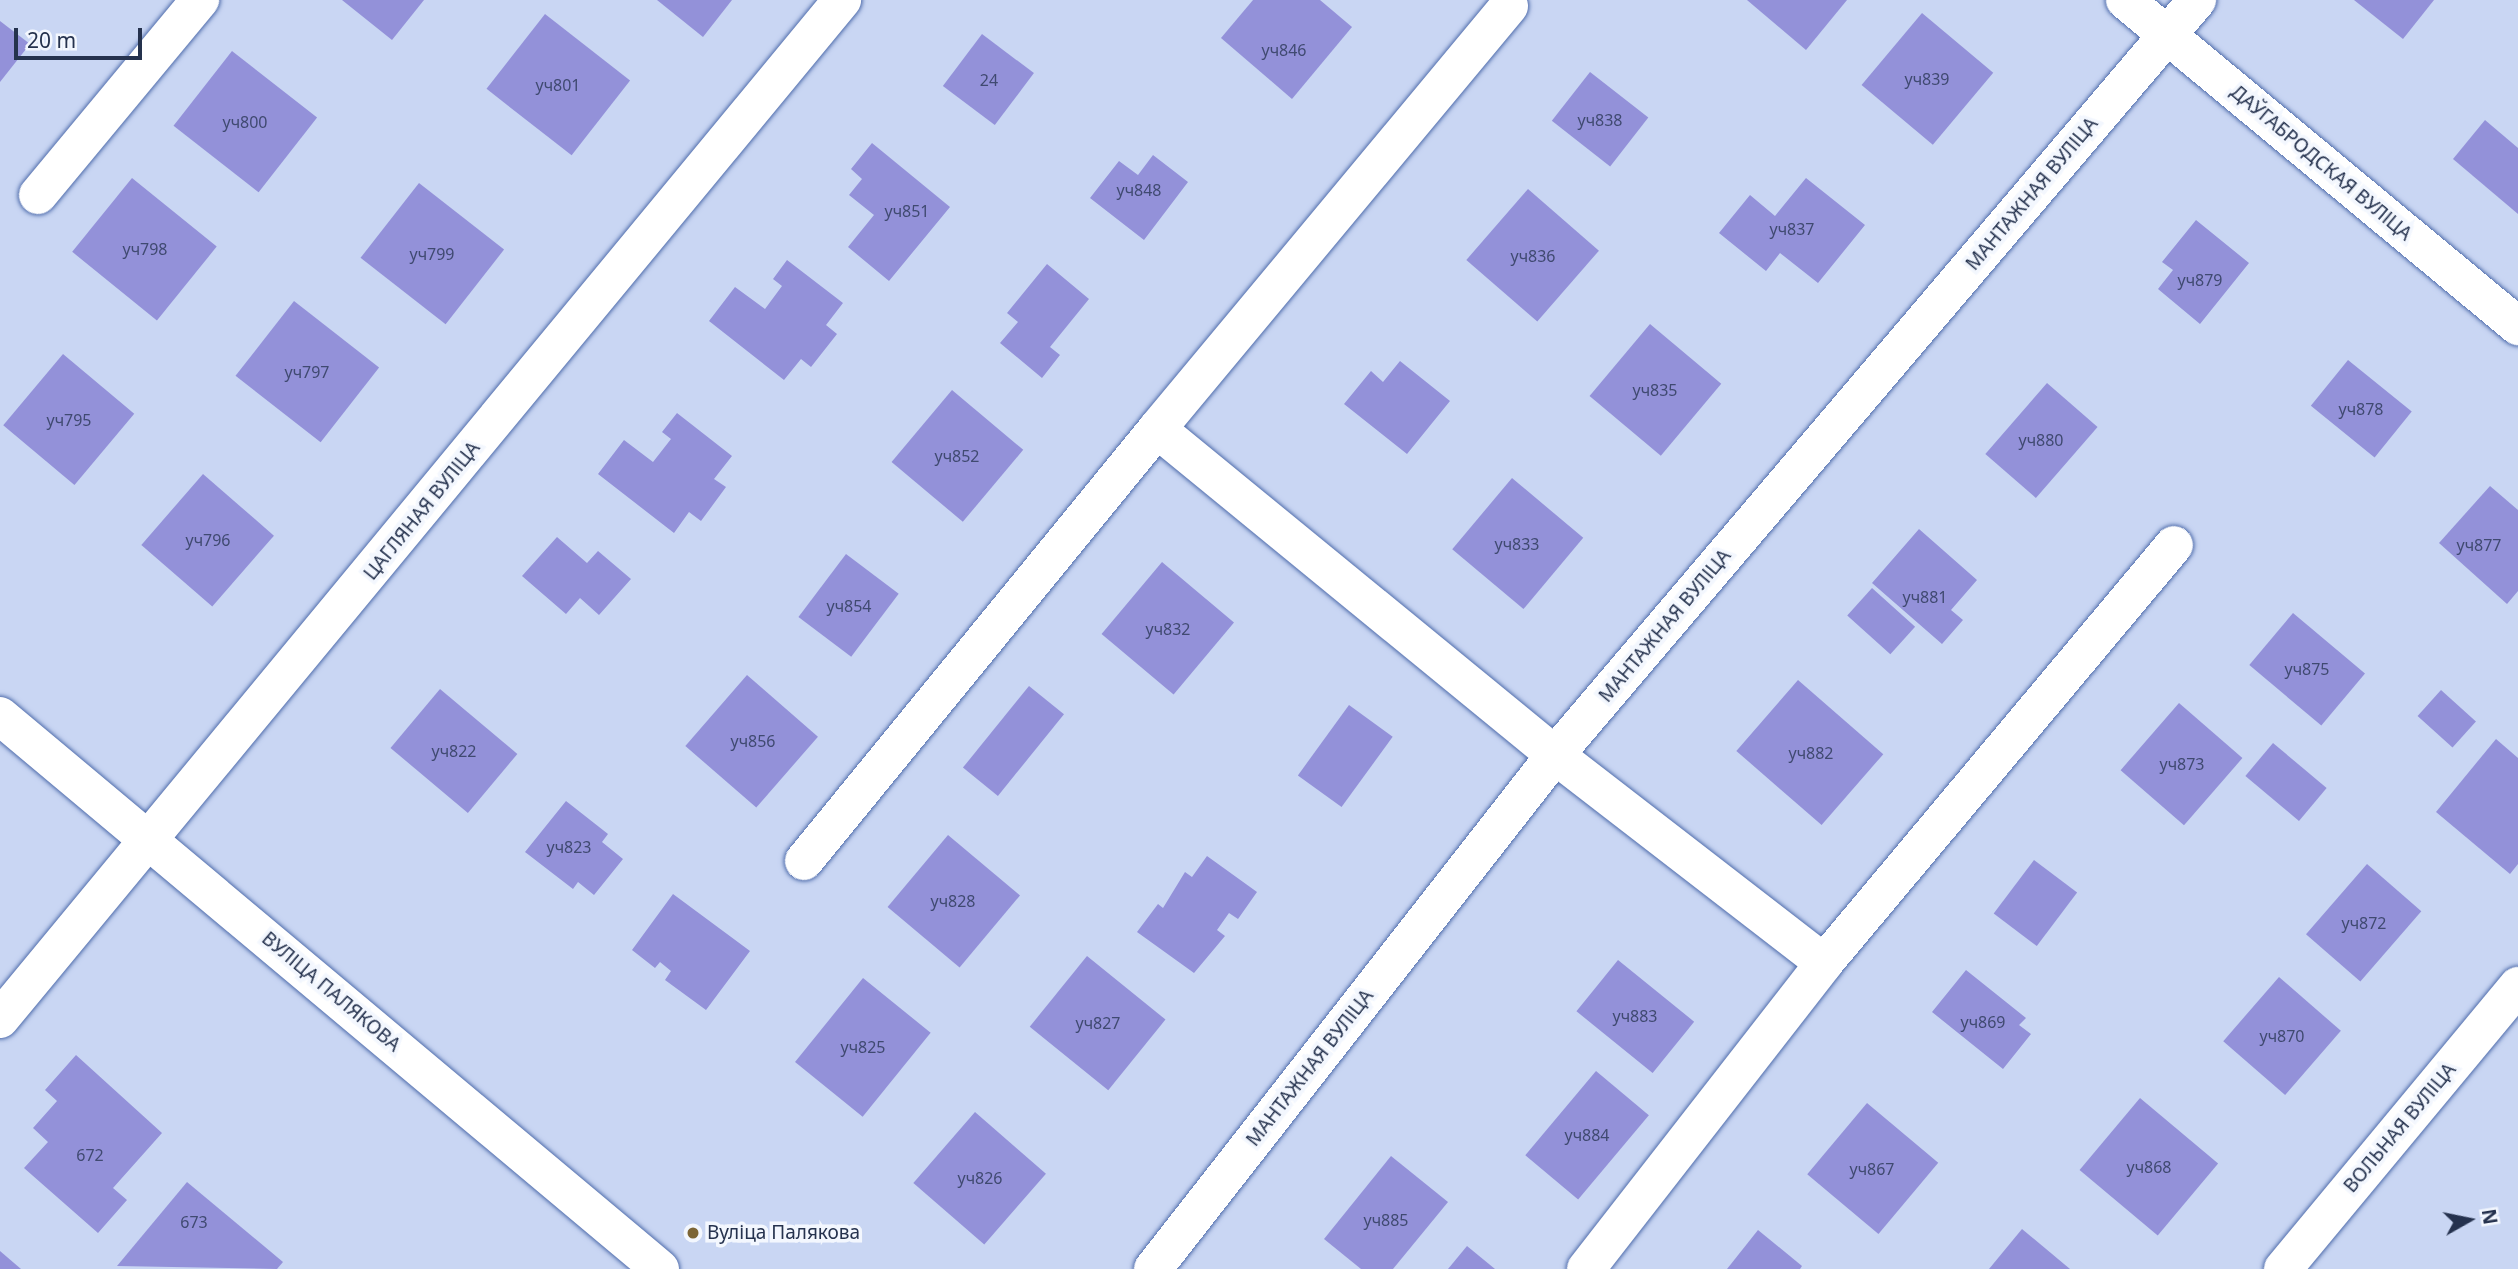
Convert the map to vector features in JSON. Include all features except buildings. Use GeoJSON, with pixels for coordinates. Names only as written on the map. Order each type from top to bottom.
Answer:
{"type":"FeatureCollection","features":[{"type":"Feature","properties":{"kind":"street"},"geometry":{"type":"LineString","coordinates":[[38,195],[200,0]]}},
{"type":"Feature","properties":{"kind":"street","name":"ЦАГЛЯНАЯ ВУЛІЦА"},"geometry":{"type":"LineString","coordinates":[[0,1019],[152,841],[842,0]]}},
{"type":"Feature","properties":{"kind":"street","name":"ДАЎГАБРОДСКАЯ ВУЛІЦА"},"geometry":{"type":"LineString","coordinates":[[2125,0],[2518,326]]}},
{"type":"Feature","properties":{"kind":"street","name":"МАНТАЖНАЯ ВУЛІЦА"},"geometry":{"type":"LineString","coordinates":[[1153,1269],[1555,755],[2197,0]]}},
{"type":"Feature","properties":{"kind":"street"},"geometry":{"type":"LineString","coordinates":[[804,861],[1157,429],[1509,6]]}},
{"type":"Feature","properties":{"kind":"street"},"geometry":{"type":"LineString","coordinates":[[1157,429],[1555,755],[1824,963]]}},
{"type":"Feature","properties":{"kind":"street"},"geometry":{"type":"LineString","coordinates":[[1586,1269],[1824,963],[2174,545]]}},
{"type":"Feature","properties":{"kind":"street","name":"ВУЛІЦА ПАЛЯКОВА"},"geometry":{"type":"LineString","coordinates":[[0,716],[660,1269]]}},
{"type":"Feature","properties":{"kind":"street","name":"ВОЛЬНАЯ ВУЛІЦА"},"geometry":{"type":"LineString","coordinates":[[2283,1269],[2518,986]]}},
{"type":"Feature","properties":{"kind":"place","name":"Вуліца Палякова"},"geometry":{"type":"Point","coordinates":[693,1233]}}]}
